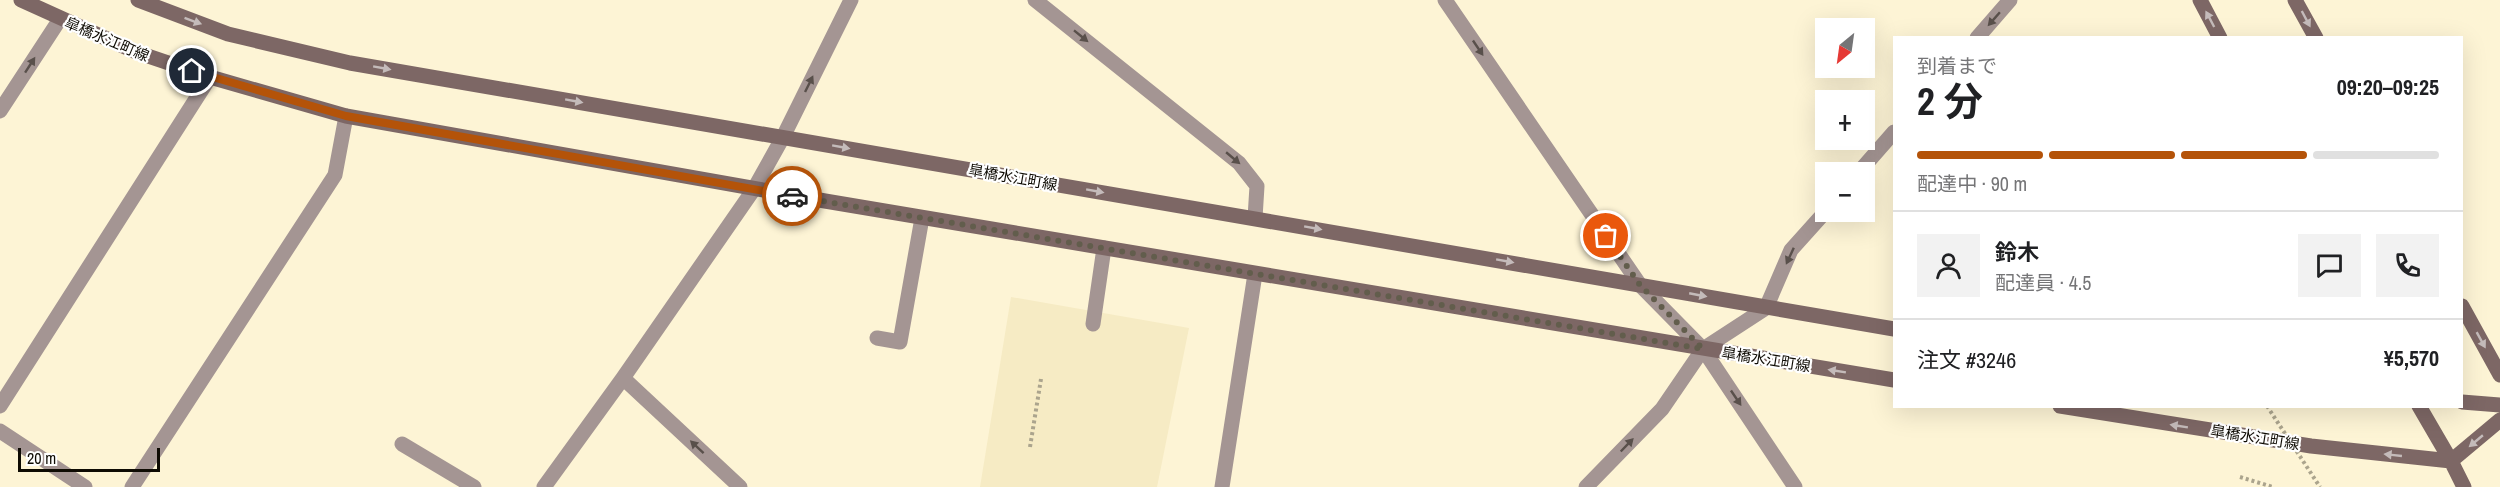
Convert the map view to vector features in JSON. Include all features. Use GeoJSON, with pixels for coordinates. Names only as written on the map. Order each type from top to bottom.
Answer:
{"type":"FeatureCollection","features":[{"type":"Feature","properties":{"kind":"street","name":"皐橋水江町線"},"geometry":{"type":"LineString","coordinates":[[21,0],[136,52],[210,77],[346,116],[922,218],[1893,380]]}},
{"type":"Feature","properties":{"kind":"street","name":"皐橋水江町線"},"geometry":{"type":"LineString","coordinates":[[138,0],[228,34],[350,63],[1893,329]]}},
{"type":"Feature","properties":{"kind":"street"},"geometry":{"type":"LineString","coordinates":[[544,487],[754,189],[783,137],[851,0]]}},
{"type":"Feature","properties":{"kind":"street"},"geometry":{"type":"LineString","coordinates":[[1035,0],[1239,163],[1257,186],[1255,218]]}},
{"type":"Feature","properties":{"kind":"street"},"geometry":{"type":"LineString","coordinates":[[1445,0],[1640,285],[1703,349],[1795,487]]}},
{"type":"Feature","properties":{"kind":"street"},"geometry":{"type":"LineString","coordinates":[[1979,36],[2010,0]]}},
{"type":"Feature","properties":{"kind":"street"},"geometry":{"type":"LineString","coordinates":[[2200,0],[2219,36]]}},
{"type":"Feature","properties":{"kind":"street"},"geometry":{"type":"LineString","coordinates":[[2295,0],[2315,36]]}},
{"type":"Feature","properties":{"kind":"street"},"geometry":{"type":"LineString","coordinates":[[0,111],[60,19]]}},
{"type":"Feature","properties":{"kind":"street"},"geometry":{"type":"LineString","coordinates":[[0,406],[210,77]]}},
{"type":"Feature","properties":{"kind":"street"},"geometry":{"type":"LineString","coordinates":[[132,487],[336,175],[346,116]]}},
{"type":"Feature","properties":{"kind":"street"},"geometry":{"type":"LineString","coordinates":[[1868,162],[1893,133]]}},
{"type":"Feature","properties":{"kind":"street"},"geometry":{"type":"LineString","coordinates":[[877,338],[900,342],[922,218]]}},
{"type":"Feature","properties":{"kind":"street"},"geometry":{"type":"LineString","coordinates":[[1586,487],[1662,408],[1703,349],[1766,308],[1791,250],[1816,222]]}},
{"type":"Feature","properties":{"kind":"street"},"geometry":{"type":"LineString","coordinates":[[1093,324],[1104,248]]}},
{"type":"Feature","properties":{"kind":"street"},"geometry":{"type":"LineString","coordinates":[[1222,487],[1255,274]]}},
{"type":"Feature","properties":{"kind":"street"},"geometry":{"type":"LineString","coordinates":[[2463,308],[2500,375]]}},
{"type":"Feature","properties":{"kind":"street"},"geometry":{"type":"LineString","coordinates":[[623,378],[740,487]]}},
{"type":"Feature","properties":{"kind":"street"},"geometry":{"type":"LineString","coordinates":[[2463,402],[2500,405]]}},
{"type":"Feature","properties":{"kind":"street","name":"皐橋水江町線"},"geometry":{"type":"LineString","coordinates":[[2073,408],[2311,446],[2451,461]]}},
{"type":"Feature","properties":{"kind":"street"},"geometry":{"type":"LineString","coordinates":[[2420,408],[2464,487]]}},
{"type":"Feature","properties":{"kind":"street"},"geometry":{"type":"LineString","coordinates":[[2451,461],[2500,420]]}},
{"type":"Feature","properties":{"kind":"street"},"geometry":{"type":"LineString","coordinates":[[0,432],[85,487]]}},
{"type":"Feature","properties":{"kind":"street"},"geometry":{"type":"LineString","coordinates":[[402,444],[474,487]]}},
{"type":"Feature","properties":{"kind":"path"},"geometry":{"type":"LineString","coordinates":[[1030,447],[1041,379]]}},
{"type":"Feature","properties":{"kind":"path"},"geometry":{"type":"LineString","coordinates":[[2268,408],[2320,487]]}},
{"type":"Feature","properties":{"kind":"path"},"geometry":{"type":"LineString","coordinates":[[2240,477],[2273,487]]}},
{"type":"Feature","properties":{"kind":"shaded area"},"geometry":{"type":"Polygon","coordinates":[[[1011,297],[1189,328],[1157,487],[980,487],[1011,297]]]}},
{"type":"Feature","properties":{"kind":"way so far"},"geometry":{"type":"LineString","coordinates":[[792,196],[1703,349],[1640,285],[1606,236]]}},
{"type":"Feature","properties":{"kind":"route"},"geometry":{"type":"LineString","coordinates":[[192,71],[346,116],[792,196]]}}]}
